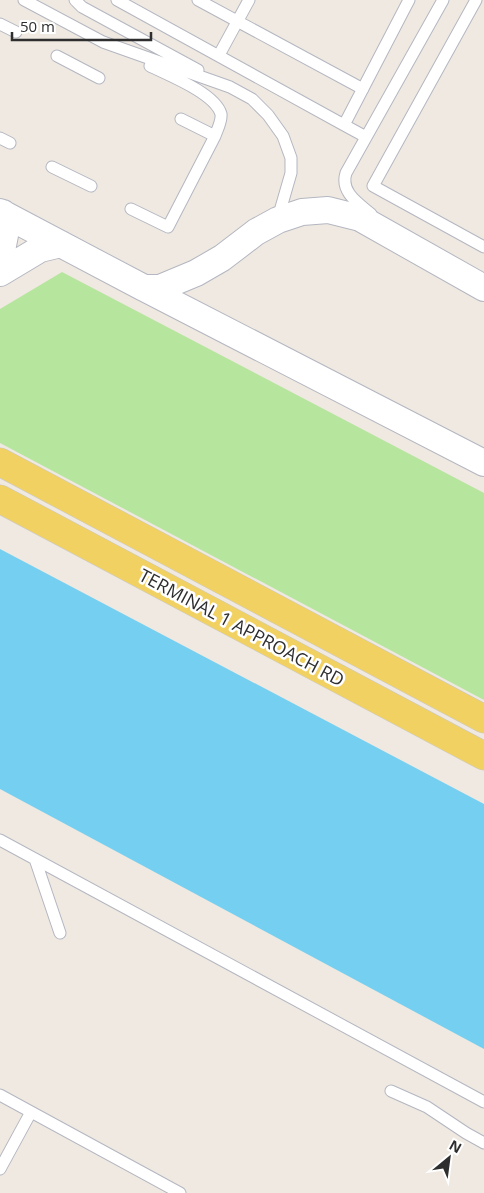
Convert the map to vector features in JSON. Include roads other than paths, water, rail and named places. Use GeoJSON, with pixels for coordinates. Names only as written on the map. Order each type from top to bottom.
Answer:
{"type":"FeatureCollection","features":[{"type":"Feature","properties":{"kind":"main road","name":"TERMINAL 1 APPROACH RD"},"geometry":{"type":"LineString","coordinates":[[0,462],[484,719]]}},
{"type":"Feature","properties":{"kind":"main road","name":"TERMINAL 1 APPROACH RD"},"geometry":{"type":"LineString","coordinates":[[0,499],[484,756]]}},
{"type":"Feature","properties":{"kind":"street"},"geometry":{"type":"LineString","coordinates":[[144,288],[160,288],[196,273],[222,258],[256,232],[278,220],[302,212],[328,210],[360,218],[484,288]]}},
{"type":"Feature","properties":{"kind":"street"},"geometry":{"type":"LineString","coordinates":[[1,212],[484,463]]}},
{"type":"Feature","properties":{"kind":"street"},"geometry":{"type":"LineString","coordinates":[[0,261],[5,235],[1,212]]}},
{"type":"Feature","properties":{"kind":"street"},"geometry":{"type":"LineString","coordinates":[[0,273],[40,249],[61,244]]}},
{"type":"Feature","properties":{"kind":"lane"},"geometry":{"type":"LineString","coordinates":[[24,0],[179,80],[207,96],[218,107],[221,119],[215,136],[168,227],[132,209]]}},
{"type":"Feature","properties":{"kind":"lane"},"geometry":{"type":"LineString","coordinates":[[75,0],[82,8],[252,99],[268,115],[283,136],[291,158],[291,173],[278,220]]}},
{"type":"Feature","properties":{"kind":"lane"},"geometry":{"type":"LineString","coordinates":[[117,0],[366,137]]}},
{"type":"Feature","properties":{"kind":"lane"},"geometry":{"type":"LineString","coordinates":[[198,0],[363,89]]}},
{"type":"Feature","properties":{"kind":"lane"},"geometry":{"type":"LineString","coordinates":[[219,55],[249,0]]}},
{"type":"Feature","properties":{"kind":"lane"},"geometry":{"type":"LineString","coordinates":[[344,125],[409,0]]}},
{"type":"Feature","properties":{"kind":"lane"},"geometry":{"type":"LineString","coordinates":[[418,251],[400,239],[358,203],[345,186],[344,178],[443,0]]}},
{"type":"Feature","properties":{"kind":"lane"},"geometry":{"type":"LineString","coordinates":[[476,0],[373,186],[484,247]]}},
{"type":"Feature","properties":{"kind":"lane"},"geometry":{"type":"LineString","coordinates":[[0,24],[16,32]]}},
{"type":"Feature","properties":{"kind":"lane"},"geometry":{"type":"LineString","coordinates":[[103,42],[230,87]]}},
{"type":"Feature","properties":{"kind":"lane"},"geometry":{"type":"LineString","coordinates":[[57,56],[99,78]]}},
{"type":"Feature","properties":{"kind":"lane"},"geometry":{"type":"LineString","coordinates":[[181,119],[215,136]]}},
{"type":"Feature","properties":{"kind":"lane"},"geometry":{"type":"LineString","coordinates":[[52,167],[91,186]]}},
{"type":"Feature","properties":{"kind":"lane"},"geometry":{"type":"LineString","coordinates":[[0,840],[484,1102]]}},
{"type":"Feature","properties":{"kind":"lane"},"geometry":{"type":"LineString","coordinates":[[35,859],[60,933]]}},
{"type":"Feature","properties":{"kind":"lane"},"geometry":{"type":"LineString","coordinates":[[391,1091],[427,1107],[484,1143]]}},
{"type":"Feature","properties":{"kind":"lane"},"geometry":{"type":"LineString","coordinates":[[0,1095],[180,1193]]}},
{"type":"Feature","properties":{"kind":"lane"},"geometry":{"type":"LineString","coordinates":[[0,1169],[31,1112]]}},
{"type":"Feature","properties":{"kind":"water"},"geometry":{"type":"Polygon","coordinates":[[[0,549],[484,804],[484,1049],[0,789],[0,549]]]}}]}
